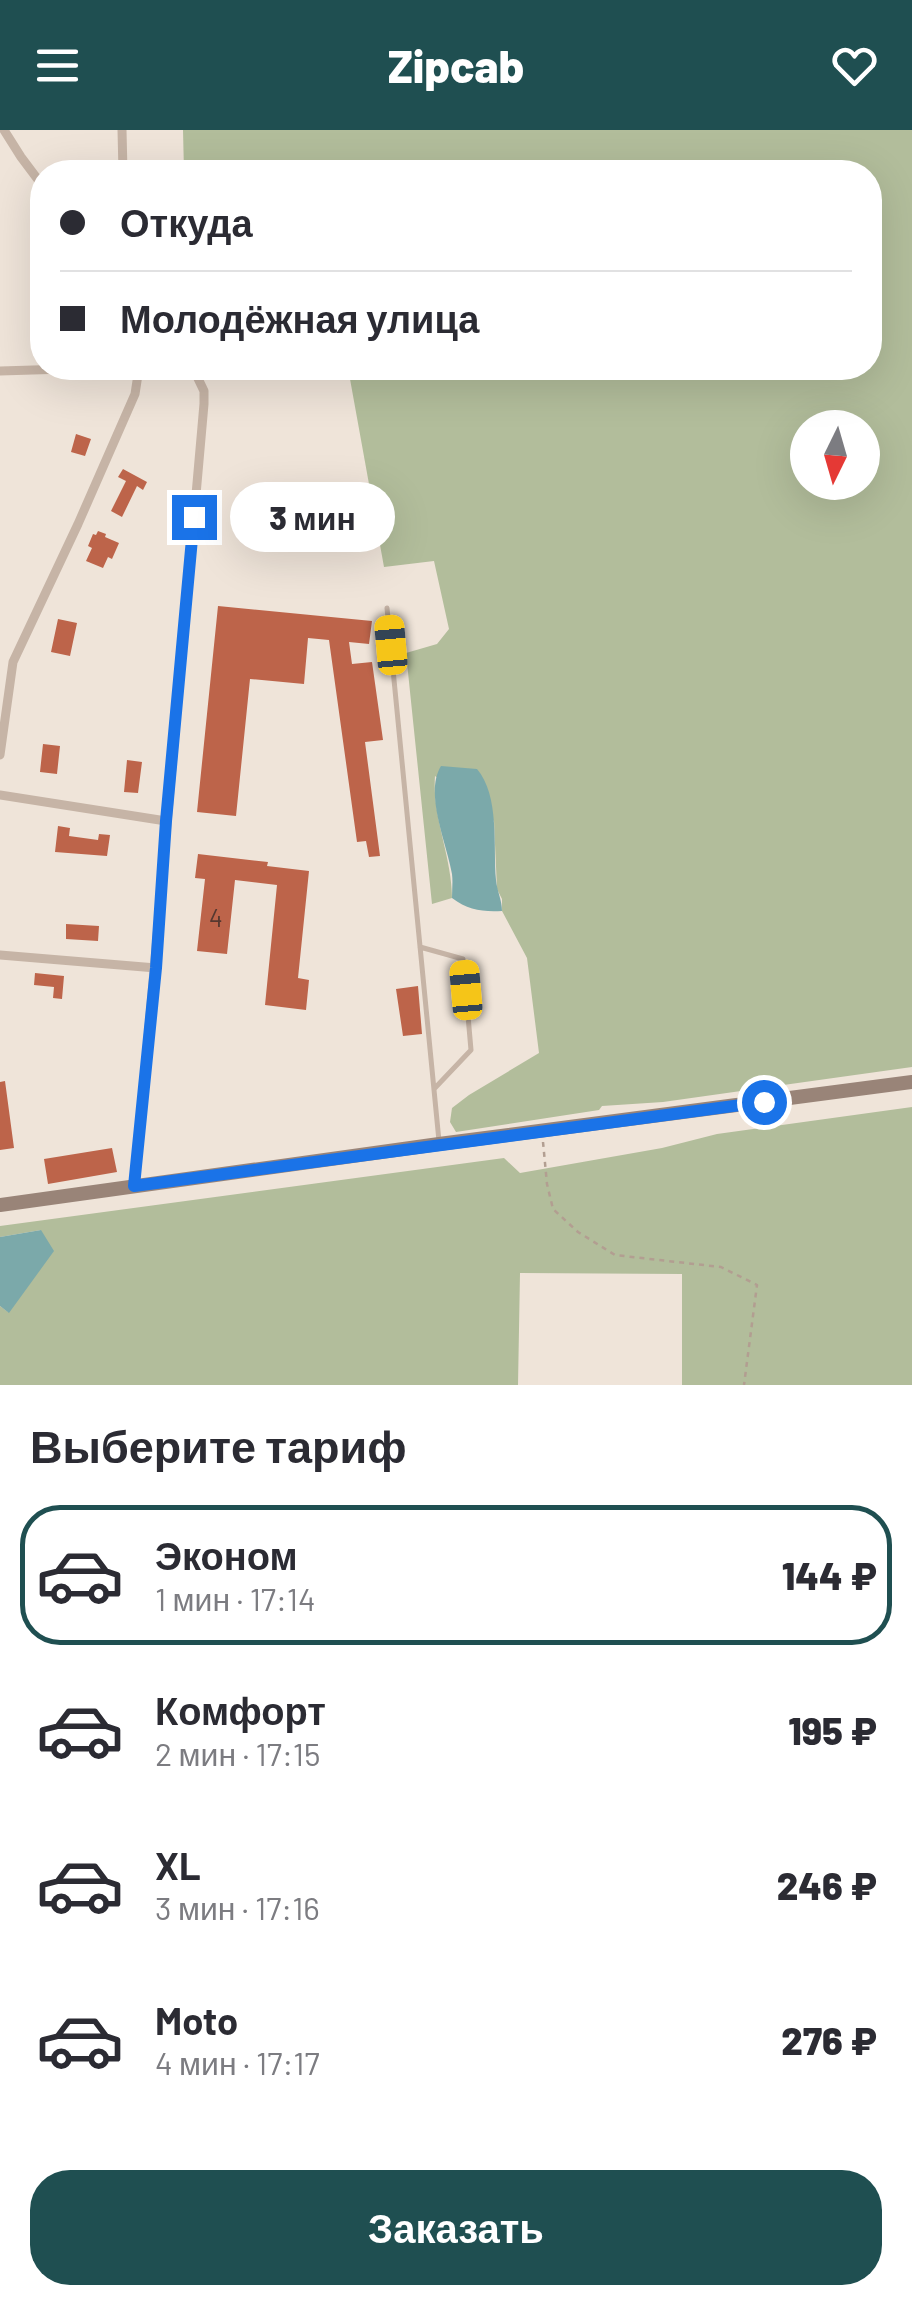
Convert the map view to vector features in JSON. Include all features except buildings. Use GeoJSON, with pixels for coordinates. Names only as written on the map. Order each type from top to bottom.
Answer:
{"type":"FeatureCollection","features":[{"type":"Feature","properties":{"kind":"main road"},"geometry":{"type":"LineString","coordinates":[[0,1205],[912,1082]]}},
{"type":"Feature","properties":{"kind":"street"},"geometry":{"type":"LineString","coordinates":[[4,130],[30,169]]}},
{"type":"Feature","properties":{"kind":"street"},"geometry":{"type":"LineString","coordinates":[[122,130],[123,160]]}},
{"type":"Feature","properties":{"kind":"street"},"geometry":{"type":"LineString","coordinates":[[0,371],[30,370]]}},
{"type":"Feature","properties":{"kind":"street"},"geometry":{"type":"LineString","coordinates":[[0,754],[13,662],[78,524],[135,394],[137,380]]}},
{"type":"Feature","properties":{"kind":"street"},"geometry":{"type":"LineString","coordinates":[[134,1186],[204,404],[199,380]]}},
{"type":"Feature","properties":{"kind":"street"},"geometry":{"type":"LineString","coordinates":[[0,796],[166,821]]}},
{"type":"Feature","properties":{"kind":"street"},"geometry":{"type":"LineString","coordinates":[[0,954],[156,968]]}},
{"type":"Feature","properties":{"kind":"lane"},"geometry":{"type":"LineString","coordinates":[[387,608],[439,1144]]}},
{"type":"Feature","properties":{"kind":"lane"},"geometry":{"type":"LineString","coordinates":[[420,947],[463,959],[471,1050],[434,1089]]}},
{"type":"Feature","properties":{"kind":"path"},"geometry":{"type":"LineString","coordinates":[[542,1130],[553,1210],[578,1232],[614,1254],[721,1267],[758,1286],[744,1385]]}},
{"type":"Feature","properties":{"kind":"green space"},"geometry":{"type":"Polygon","coordinates":[[[183,130],[912,130],[912,1067],[663,1102],[602,1106],[599,1110],[456,1132],[450,1122],[452,1108],[539,1053],[527,958],[502,911],[497,889],[494,821],[435,776],[436,807],[452,898],[432,904],[406,653],[437,644],[449,629],[434,561],[384,567],[350,380],[882,380],[882,160],[184,160],[183,130]]]}},
{"type":"Feature","properties":{"kind":"green space"},"geometry":{"type":"Polygon","coordinates":[[[912,1107],[912,1385],[682,1385],[682,1274],[520,1273],[518,1385],[0,1385],[0,1306],[8,1312],[41,1230],[0,1237],[0,1226],[504,1158],[520,1173],[662,1148],[717,1134],[912,1107]]]}},
{"type":"Feature","properties":{"kind":"water"},"geometry":{"type":"Polygon","coordinates":[[[441,766],[477,769],[484,780],[492,807],[496,880],[502,911],[476,909],[452,898],[452,874],[436,805],[436,777],[441,766]]]}},
{"type":"Feature","properties":{"kind":"water"},"geometry":{"type":"Polygon","coordinates":[[[41,1230],[54,1251],[9,1313],[0,1306],[0,1237],[41,1230]]]}},
{"type":"Feature","properties":{"kind":"route"},"geometry":{"type":"LineString","coordinates":[[194,517],[134,1186],[764,1102]]}}]}
